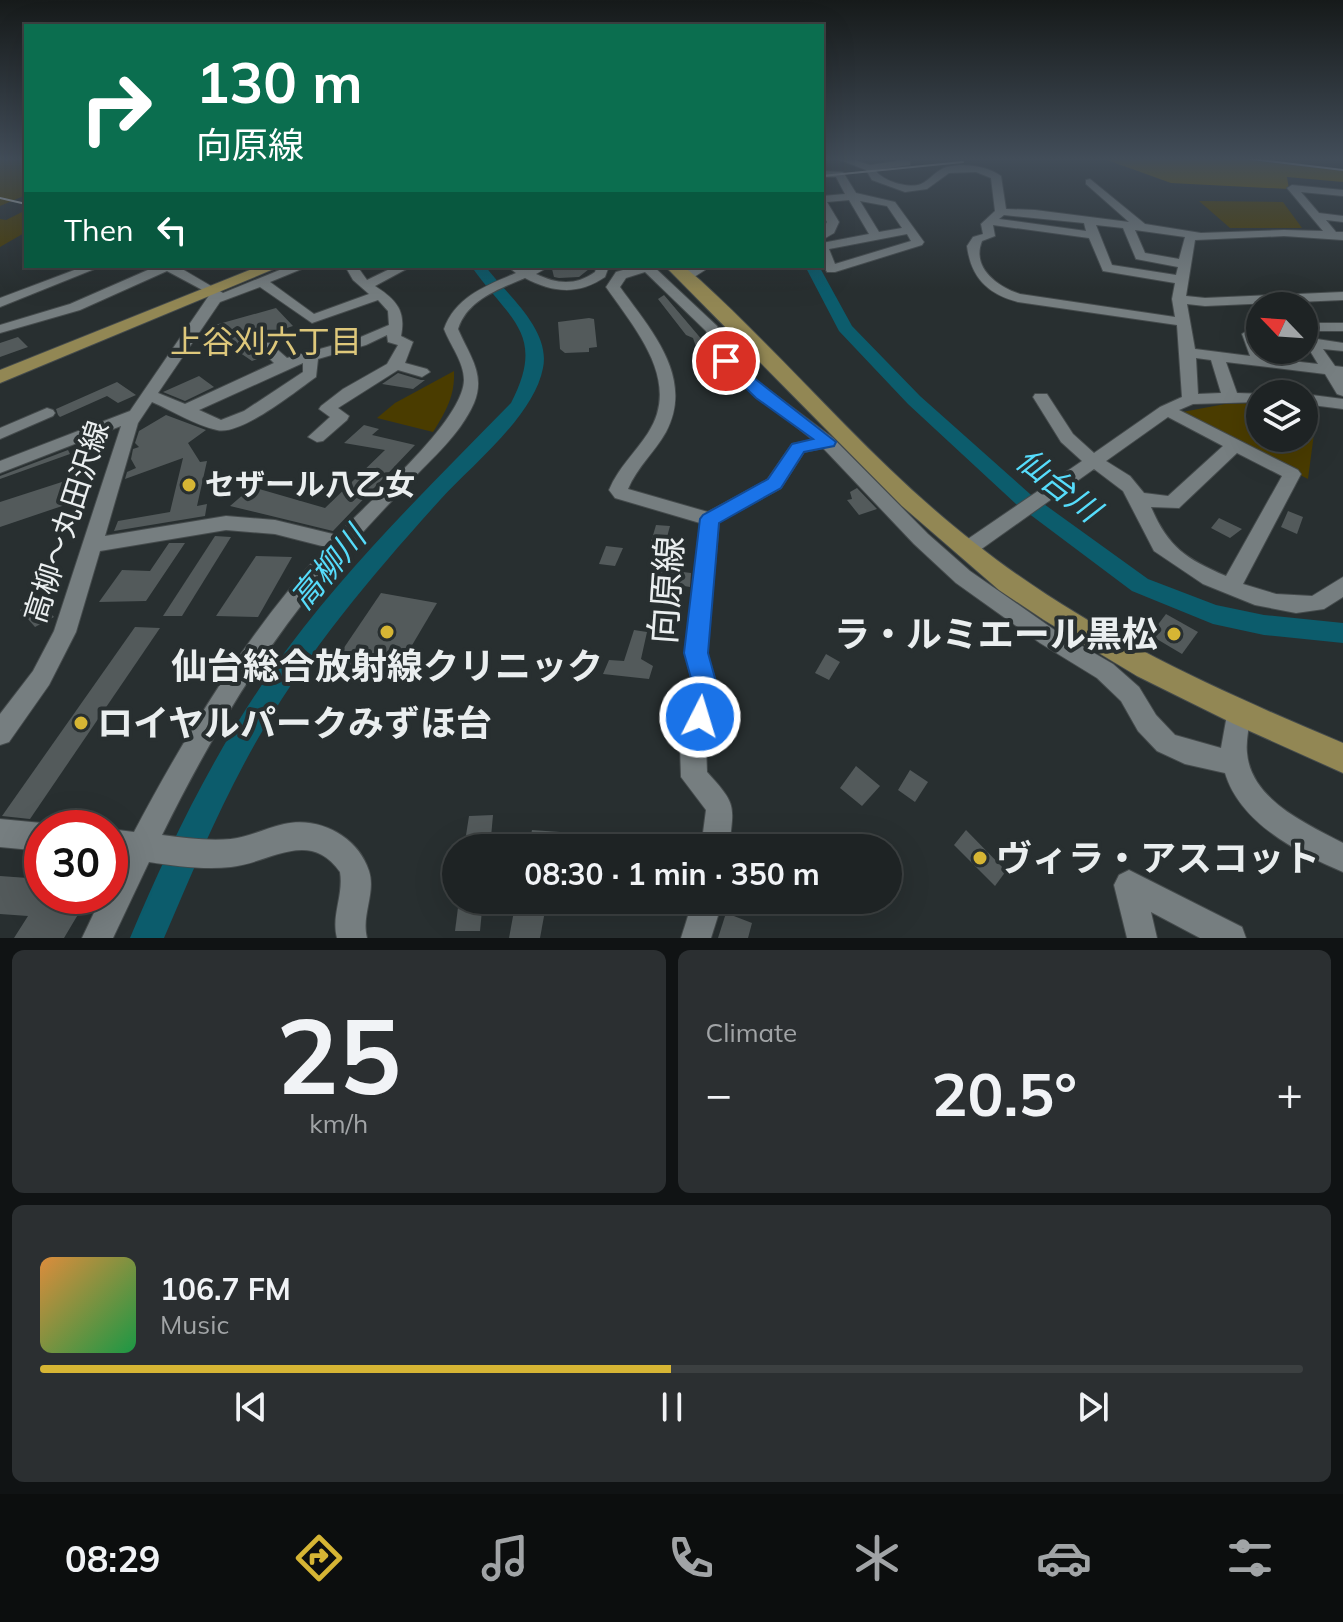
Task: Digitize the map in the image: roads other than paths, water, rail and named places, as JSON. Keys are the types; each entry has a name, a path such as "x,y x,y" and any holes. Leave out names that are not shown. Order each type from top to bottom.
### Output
{"main road":[{"path":"212,292 268,268"},
{"path":"685,269 966,550 1072,623 1238,712 1343,758"},
{"path":"0,374 260,274"}],"street":[{"path":"856,202 876,237"},
{"path":"824,252 834,274 918,242 891,204 880,202"},
{"path":"996,202 996,217"},
{"path":"1110,202 1134,226 1140,256 1184,264"},
{"path":"1304,202 1337,236"},
{"path":"1311,202 1343,205"},
{"path":"824,204 833,222 830,231 824,235"},
{"path":"1183,322 1018,298 993,289 980,274 973,246 977,239 989,236 987,224 996,217 1035,213 1197,235 1337,236"},
{"path":"1316,216 1343,219"},
{"path":"996,217 1093,235"},
{"path":"1088,220 1107,268 1182,280"},
{"path":"824,248 910,230"},
{"path":"1190,399 1188,352 1179,299 1188,242 1197,235"},
{"path":"0,303 91,268"},
{"path":"0,329 75,307 163,268"},
{"path":"170,268 212,292"},
{"path":"260,274 292,268"},
{"path":"317,437 341,416 327,409 348,392 396,365 405,351 406,342 393,339 399,319 397,311 381,294 356,280 352,268"},
{"path":"366,286 402,268"},
{"path":"97,938 151,848 226,695 261,640 340,543 455,423 472,388 469,363 453,337 451,325 456,313 475,298 519,273 556,287 576,288 596,278 602,268"},
{"path":"640,268 621,275 613,287 655,348 667,375 669,400 657,432 621,479 618,490 622,494 710,519"},
{"path":"648,268 712,329 726,361 736,372 827,442 921,539 963,577 1119,683 1130,694 1147,723 1166,743 1185,752 1235,763"},
{"path":"260,274 312,319 381,294"},
{"name":"高柳～丸田沢線","path":"0,734 10,709 55,655 94,545 107,491 134,415 212,292"},
{"path":"1318,298 1343,296"},
{"path":"1179,299 1246,303"},
{"path":"1318,328 1343,327"},
{"path":"184,411 332,345 396,328"},
{"path":"1318,343 1343,347"},
{"path":"265,346 284,364"},
{"path":"1318,347 1337,372 1343,391"},
{"path":"1188,352 1246,360"},
{"path":"1217,356 1231,398"},
{"path":"149,395 221,426 250,415 311,374 310,357"},
{"path":"1275,364 1337,372"},
{"path":"396,365 422,372"},
{"path":"1041,397 1071,444 1128,485 1139,499 1159,544 1178,560 1231,586 1267,600 1293,605 1321,601 1343,585"},
{"path":"966,550 1166,410 1190,399 1246,397"},
{"path":"1318,401 1343,404"},
{"path":"1166,410 1292,474 1231,586"},
{"path":"0,434 47,413"},
{"path":"3,461 134,415"},
{"name":"向原線","path":"717,834 720,806 694,777 693,746 706,689 696,653 710,519 774,484 798,448 827,442"},
{"path":"1139,499 1172,503 1235,445"},
{"path":"94,545 226,523 275,527 340,543"},
{"path":"1238,712 1234,735 1235,763 1253,797 1278,820 1343,858"},
{"path":"0,833 24,835"},
{"path":"128,845 229,854 302,835 328,843 345,853 355,870 354,897 347,925 352,938"},
{"path":"1142,938 1129,885 1231,938"},
{"path":"696,938 704,914"}],"waterway":[{"name":"高柳川","path":"147,938 224,773 282,676 344,594 412,517 519,405 528,388 536,363 534,345 522,321 480,268"},
{"name":"仙台川","path":"813,268 845,328 914,400 1023,499 1140,585 1213,614 1264,625 1343,633"}],"railway":[{"path":"16,202 24,204"}],"place":[{"name":"セザール八乙女","path":"189,485"},
{"name":"仙台総合放射線クリニック","path":"387,632"},
{"name":"ラ・ルミエール黒松","path":"1174,634"},
{"name":"ロイヤルパークみずほ台","path":"81,723"},
{"name":"ヴィラ・アスコット","path":"980,858"}],"district":[{"name":"上谷刈六丁目","path":"266,342"}]}
